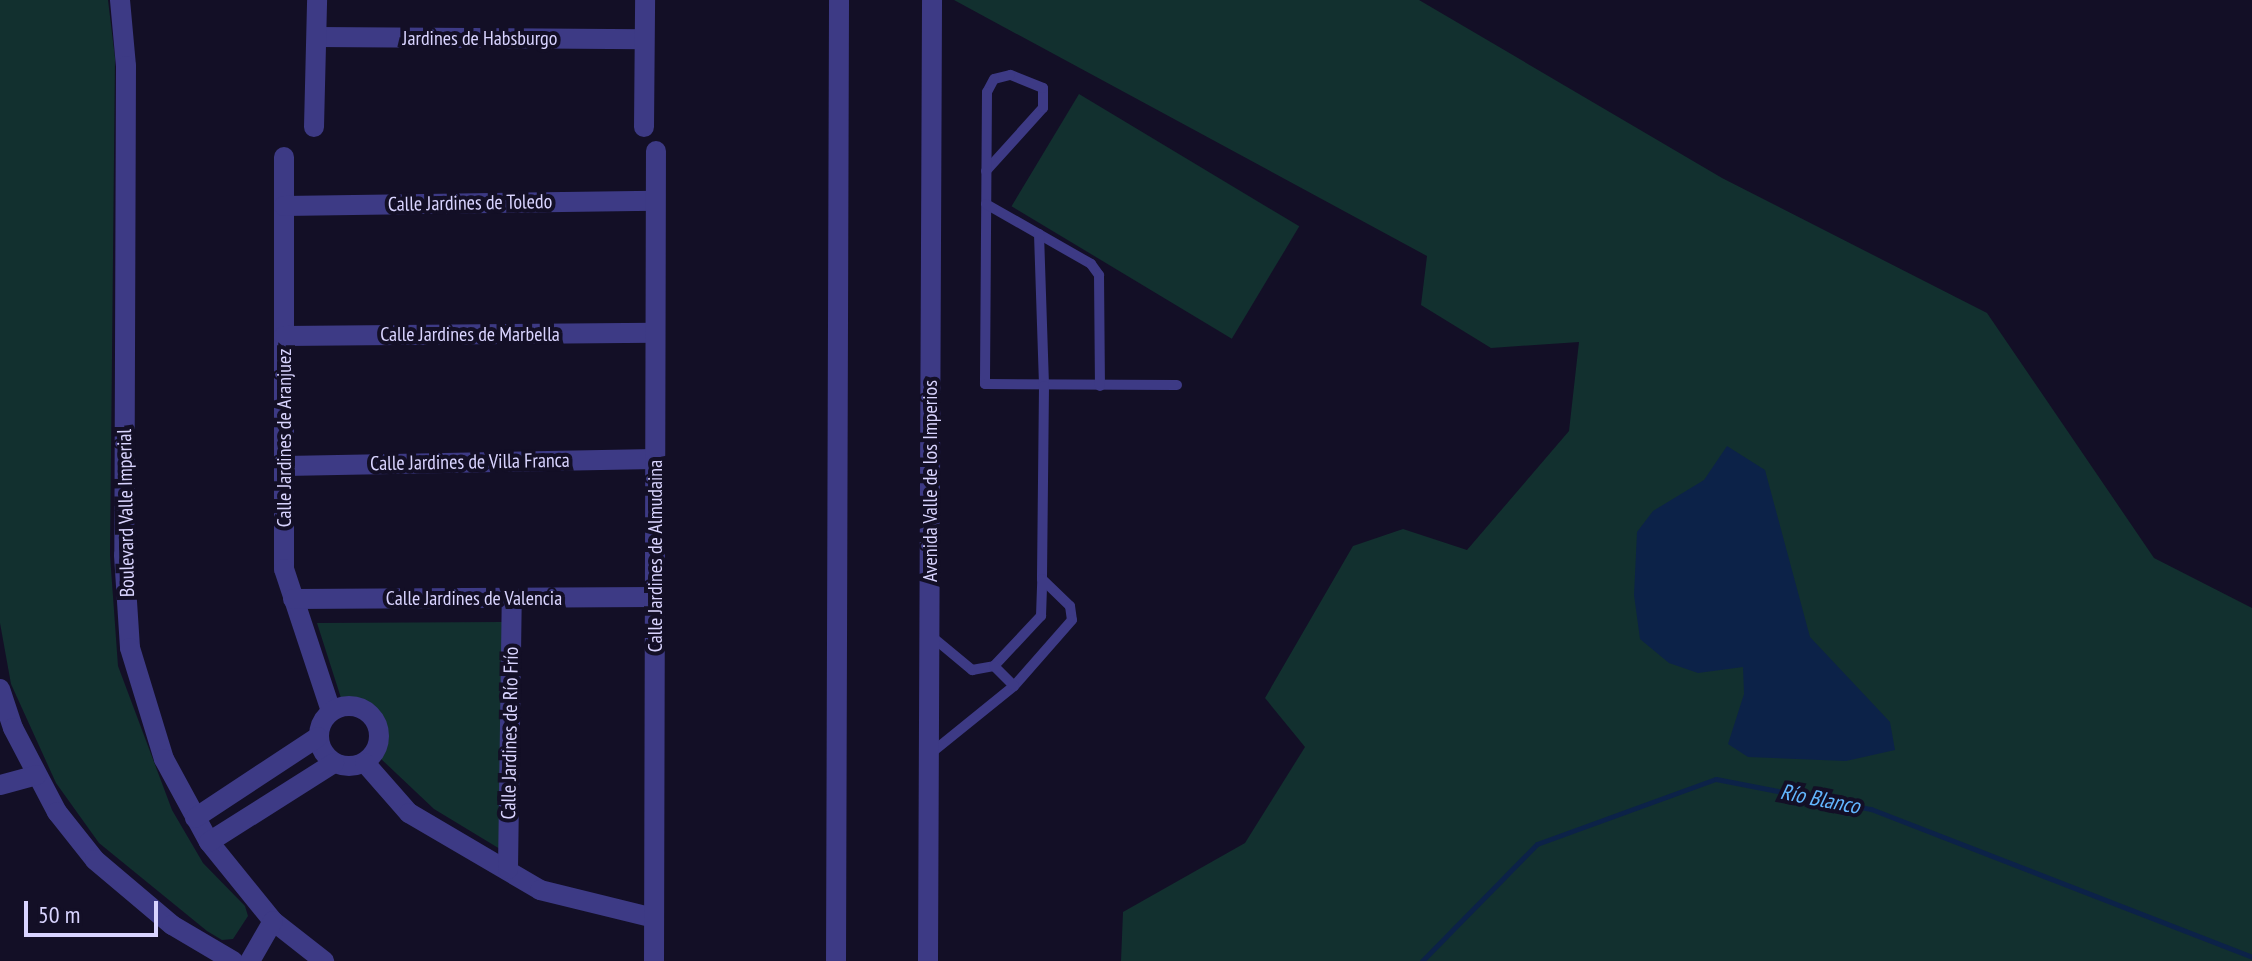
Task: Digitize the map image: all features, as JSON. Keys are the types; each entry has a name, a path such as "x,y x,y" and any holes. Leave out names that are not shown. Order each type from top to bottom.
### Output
{"street":[{"name":"Boulevard Valle Imperial","path":"120,0 126,66 124,555 130,648 164,759 209,842 295,953 324,961"},
{"path":"314,127 317,0"},
{"path":"644,127 645,0"},
{"path":"836,961 839,0"},
{"name":"Avenida Valle de los Imperios","path":"928,961 932,0"},
{"name":"Jardines de Habsburgo","path":"317,37 644,39"},
{"name":"Calle Jardines de Almudaina","path":"654,961 656,151"},
{"name":"Calle Jardines de Aranjuez","path":"284,157 284,569 331,711"},
{"name":"Calle Jardines de Toledo","path":"284,206 655,201"},
{"name":"Calle Jardines de Marbella","path":"284,336 655,333"},
{"name":"Calle Jardines de Villa Franca","path":"285,466 655,459"},
{"name":"Calle Jardines de Valencia","path":"293,599 655,597"},
{"name":"Calle Jardines de Río Frío","path":"508,869 512,598"},
{"path":"0,689 13,728 57,812 95,860 172,925 233,961"},
{"path":"195,818 318,737 331,711 347,705 363,708 376,719 380,735 377,752 365,763 334,763 209,842"},
{"path":"0,746 13,728"},
{"path":"318,737 334,763"},
{"path":"365,763 409,813 540,890 654,918"},
{"path":"0,785 37,775"},
{"path":"242,787 256,810"},
{"path":"250,961 273,921"}],"lane":[{"path":"986,171 1043,108 1043,88 1010,75 994,79 987,92 986,171 985,384 1177,385"},
{"path":"986,204 1091,264 1099,275 1100,386"},
{"path":"929,635 972,670 994,666 1041,616 1044,386 1039,234"},
{"path":"929,756 1014,686 1072,620 1070,606 1042,579"},
{"path":"994,666 1014,686"}],"green space":[{"path":"0,0 108,0 115,58 110,555 118,666 172,810 203,863 245,906 248,916 233,939 222,940 207,931 99,843 56,783 11,684 0,623"},
{"path":"954,0 1419,0 1722,178 1987,313 2154,558 2252,608 2252,961 1121,961 1123,912 1245,843 1305,747 1265,698 1353,546 1403,529 1467,550 1569,431 1579,342 1491,348 1421,305 1427,256"},
{"path":"1079,94 1299,226 1232,339 1012,206"},
{"path":"502,622 500,849 434,809 379,757 386,738 382,717 368,705 341,698 317,623"}],"water":[{"path":"1727,446 1765,470 1810,637 1890,722 1895,750 1846,761 1748,757 1728,744 1744,694 1743,667 1698,673 1669,663 1640,639 1634,595 1637,532 1653,511 1704,480"}],"waterway":[{"name":"Río Blanco","path":"1422,961 1537,844 1716,779 1871,809 2252,957"}]}
